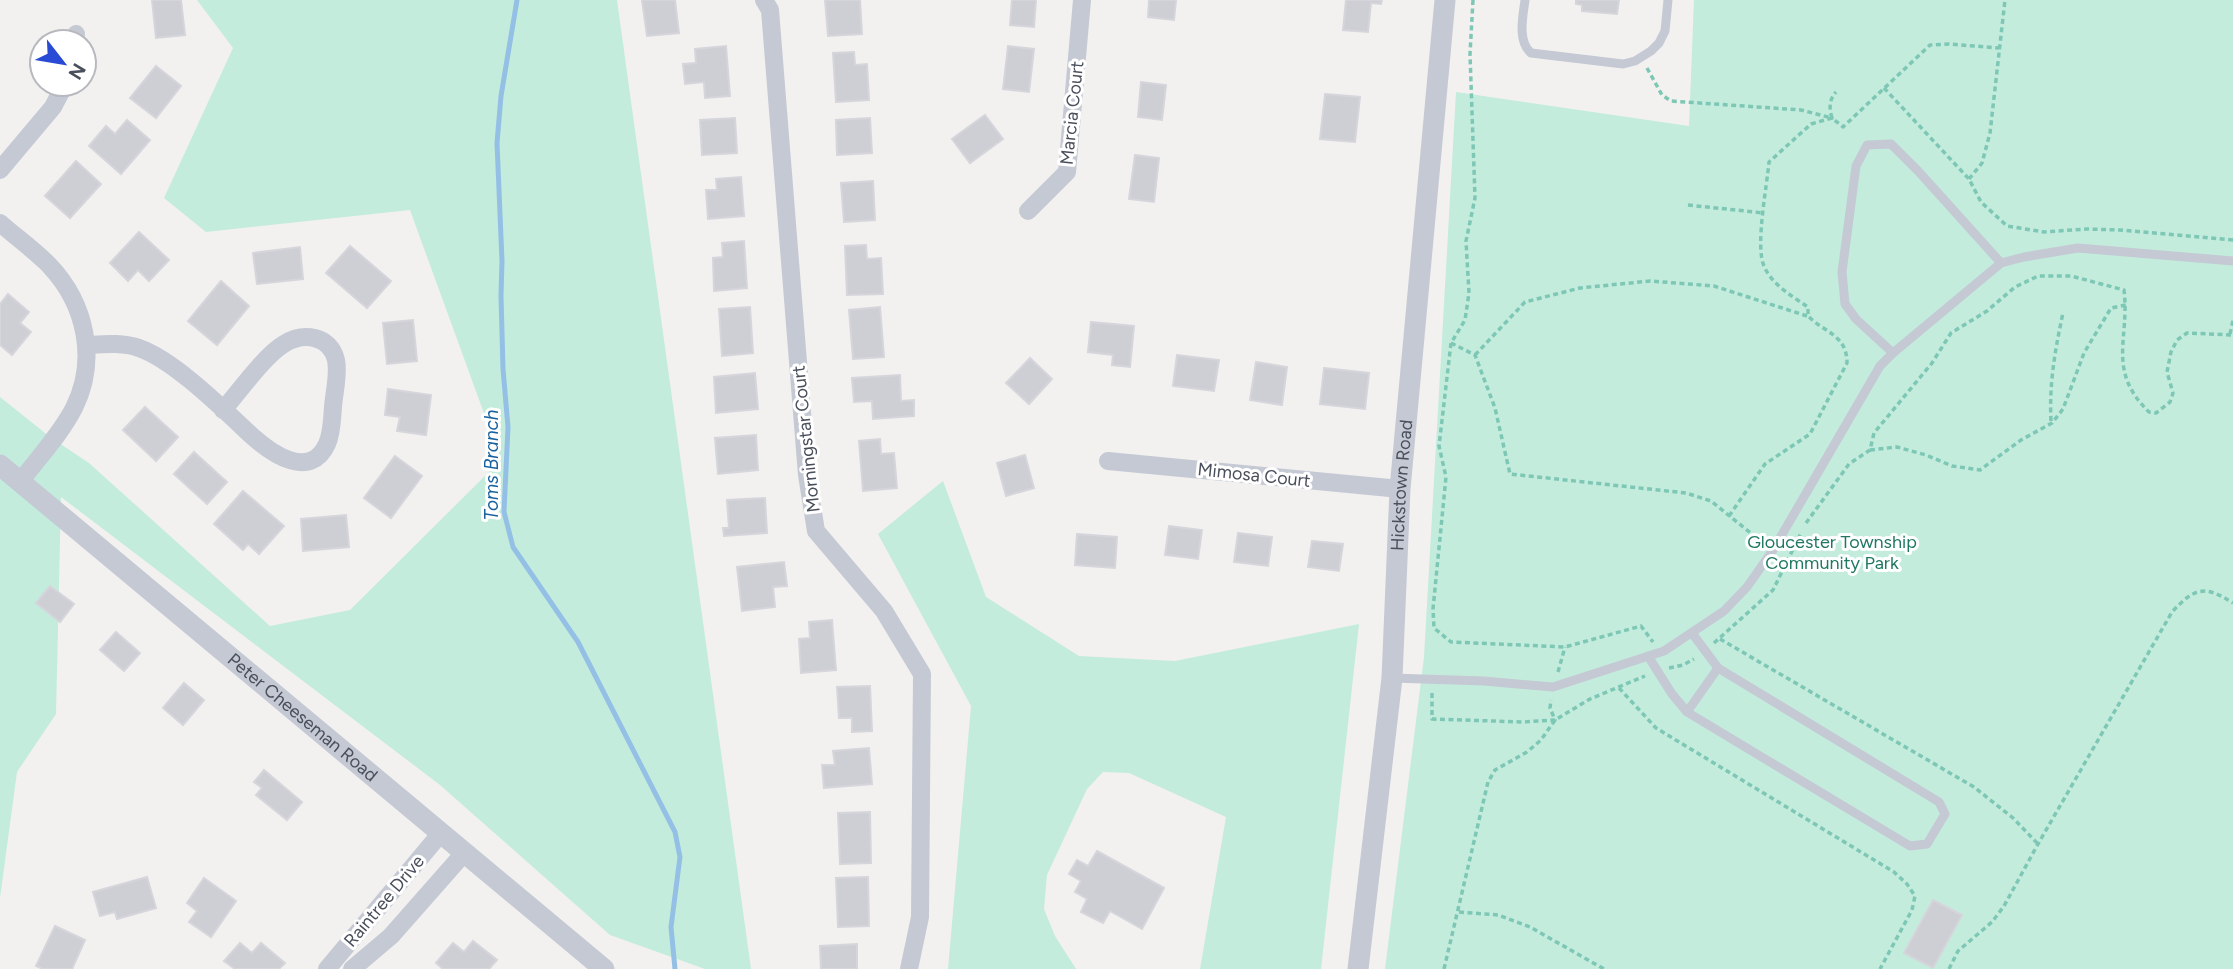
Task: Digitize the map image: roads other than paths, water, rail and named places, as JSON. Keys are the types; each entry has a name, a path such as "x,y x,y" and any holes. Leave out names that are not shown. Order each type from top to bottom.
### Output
{"street":[{"name":"Morningstar Court","path":"764,0 770,10 807,475 816,531 884,611 922,674 920,917 909,969"},
{"name":"Marcia Court","path":"1028,211 1067,172 1082,0"},
{"name":"Hickstown Road","path":"1358,969 1392,678 1400,489 1445,0"},
{"path":"0,170 58,98"},
{"path":"0,223 40,257 64,285 77,308 87,345 85,373 73,409 20,482"},
{"path":"87,345 117,344 149,352 170,366 271,452 289,461 308,461 321,453 329,441 337,369 328,345 314,338 300,338 282,345 223,410"},
{"name":"Mimosa Court","path":"1108,461 1400,489"},
{"name":"Peter Cheeseman Road","path":"0,465 604,969"},
{"name":"Raintree Drive","path":"327,969 441,833"},
{"name":"Raintree Drive","path":"352,969 391,936 465,852"}],"lane":[{"path":"1525,0 1524,46 1531,52 1623,64 1642,57 1659,43 1665,31 1668,0"},
{"path":"1893,353 1856,319 1845,304 1842,272 1856,166 1867,145 1891,144 2001,263"},
{"path":"1392,678 1553,687 1664,651 1692,633 1724,611 1747,587 1773,550 1880,366 2001,263 2078,248 2233,261"},
{"path":"1648,656 1687,712 1910,846 1927,845 1945,814 1939,802 1718,668 1692,633"},
{"path":"1687,712 1718,668"}],"waterway":[{"name":"Toms Branch","path":"517,0 501,96 497,143 503,369 508,427 504,512 513,547 578,642 675,832 680,857 671,927 675,969"}],"park label":[{"name":"Gloucester Township Community Park","path":"1832,552"}]}
